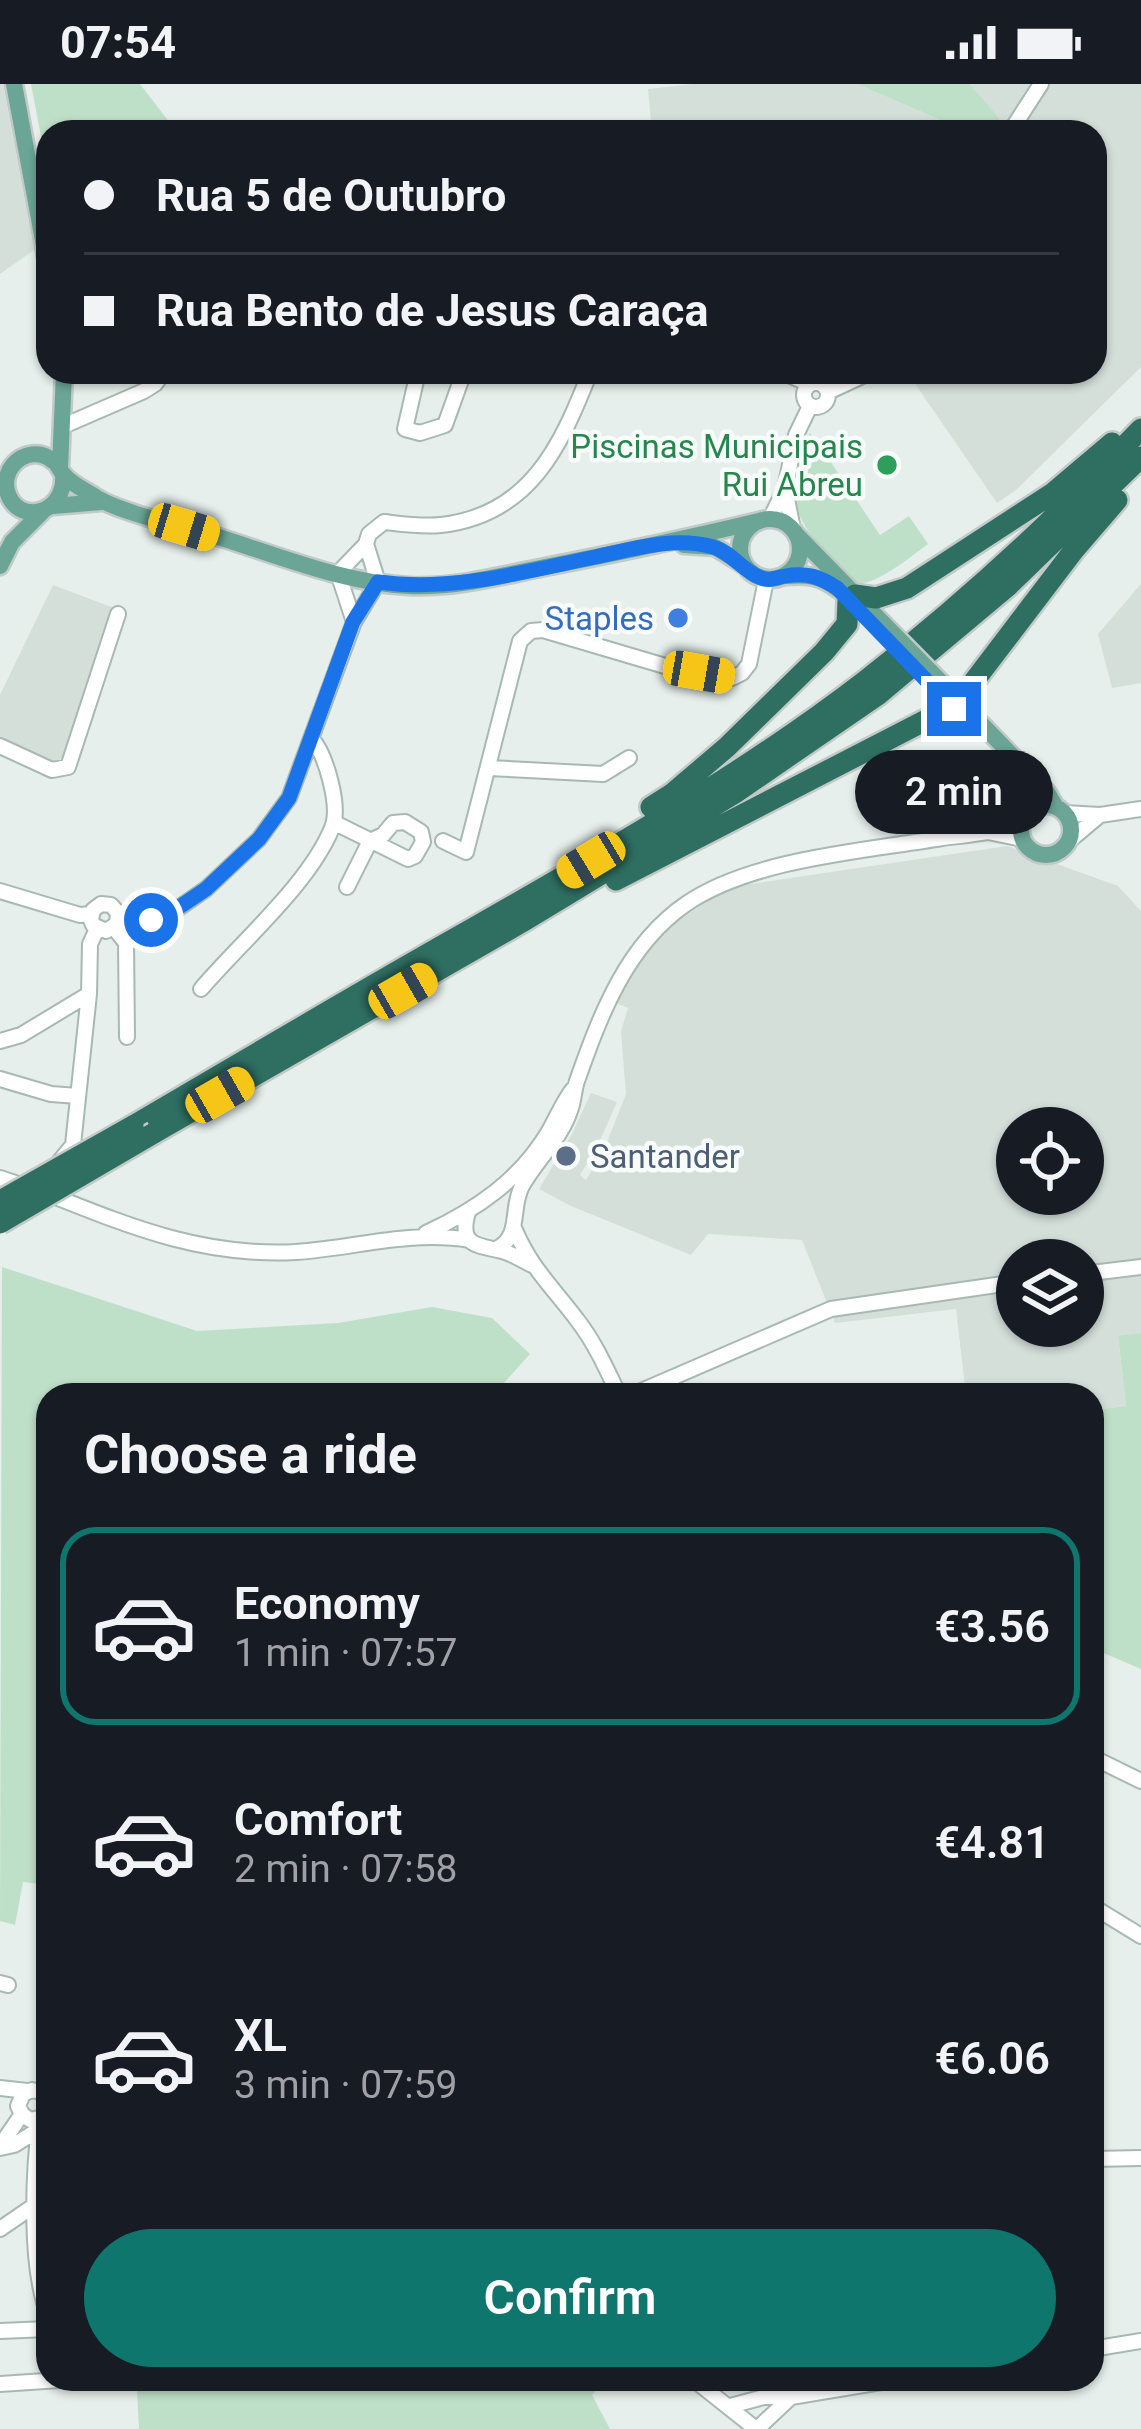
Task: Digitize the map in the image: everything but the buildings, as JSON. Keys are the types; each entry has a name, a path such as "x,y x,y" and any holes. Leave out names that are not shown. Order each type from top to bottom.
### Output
{"highway":[{"path":"517,914 575,857 673,793 727,747 848,624 852,598 876,598 907,588 1053,493 1141,425"},
{"path":"517,914 864,682 1071,503 1141,425"},
{"path":"0,1223 143,1130 735,793 879,694 1008,586 1141,457"},
{"path":"517,914 585,896 928,718 971,719 969,696 975,680 1141,470"},
{"path":"0,1202 143,1130"}],"main road":[{"path":"14,84 36,202"},
{"path":"0,566 12,542 61,497 63,384"},
{"path":"12,542 6,480 10,469 61,423"},
{"path":"27,455 46,456 101,502 338,574 410,586 465,584 764,520 782,521 880,628 1048,792 1071,826 1064,849 1049,856 1034,853 1022,839 1026,792 1020,776 971,719"},
{"path":"7,491 12,501 32,512 101,502"},
{"path":"744,565 740,555 744,535 764,520"},
{"path":"785,576 800,553 795,531"},
{"path":"665,543 715,547 766,580 809,574 852,598"},
{"path":"1026,816 1042,805 1060,810"}],"street":[{"path":"1018,120 1040,84"},
{"path":"61,423 153,384"},
{"path":"415,384 405,430 420,433 445,425 460,384"},
{"path":"115,920 144,922 172,912 206,889 259,839 289,798 353,622 378,582 370,563 369,534 384,522 440,525 488,513 542,471 568,428 585,384"},
{"path":"828,392 821,384 811,384 803,395 815,408 825,403 828,392 845,384"},
{"path":"764,520 785,489 796,435 810,406"},
{"path":"785,489 795,531"},
{"path":"353,622 338,574 367,544"},
{"path":"443,842 466,852 520,641 530,632 543,630 665,666 732,678 749,664 766,580"},
{"path":"0,746 52,770 68,767 118,614"},
{"path":"201,988 305,875 335,823 329,777 321,749 312,739"},
{"path":"489,768 603,774 629,758"},
{"path":"298,772 329,777"},
{"path":"1060,810 1100,815 1141,809"},
{"path":"1069,841 1100,815"},
{"path":"421,1235 468,1212 526,1164 575,1087 628,964 662,924 695,898 776,867 988,832 1026,816"},
{"path":"335,823 370,841 346,887"},
{"path":"988,832 1022,839"},
{"path":"0,891 80,915 106,932 115,920"},
{"path":"38,1190 73,1145 90,944 101,904 126,943 127,1037"},
{"path":"0,1041 21,1035 89,994"},
{"path":"0,1079 51,1094 78,1096"},
{"path":"496,1249 508,1242 521,1187 558,1136 572,1108 575,1087"},
{"path":"0,1178 190,1244 298,1252 421,1235 470,1240 532,1265"},
{"path":"484,1201 506,1206 532,1265 579,1322 612,1383"},
{"path":"468,1212 465,1226 470,1240"},
{"path":"1104,1271 1141,1267"},
{"path":"660,1383 831,1309 996,1285"},
{"path":"1104,1763 1141,1780"},
{"path":"1104,1913 1141,1936"},
{"path":"0,2088 36,2092"},
{"path":"0,2147 20,2112 20,2097 27,2091"},
{"path":"0,2100 30,2120 36,2118"},
{"path":"0,2147 23,2141 36,2125"},
{"path":"23,2141 35,2166"},
{"path":"1104,2159 1141,2158"},
{"path":"35,2205 5,2226 36,2241 36,2162"},
{"path":"0,2331 36,2330"},
{"path":"1104,2347 1141,2341"},
{"path":"0,2384 36,2382"},
{"path":"709,2391 757,2429 791,2397"},
{"path":"730,2406 764,2397 827,2391"}],"shaded area":[{"path":"0,84 34,250 0,274"},
{"path":"692,84 857,84 940,120 651,120 648,89"},
{"path":"970,84 1141,84 1141,367 997,503 915,384 1107,384 1107,120 1000,119"},
{"path":"1141,584 1141,683 1112,688 1098,634"},
{"path":"53,585 114,608 65,756 56,762 0,739 0,695"},
{"path":"1007,846 1118,886 1141,911 1141,1333 1118,1337 1126,1406 1104,1409 1104,1383 965,1383 956,1309 835,1323 802,1240 708,1234 691,1255 539,1189 591,1093 617,1102 580,1175 586,1180 604,1150 626,1094 621,1032 628,1008 616,1003 642,958 668,927 730,887"}],"green space":[{"path":"31,84 140,84 168,120 38,120"},
{"path":"857,84 970,84 1000,119 940,120"},
{"path":"810,433 880,535 909,516 928,544 878,578 862,583 846,575 807,529 795,502 796,471"},
{"path":"2,1267 197,1331 338,1323 432,1307 492,1318 530,1354 504,1383 36,1383 36,1884 23,1882 15,1925 0,1921"},
{"path":"1141,1333 1141,1669 1104,1653 1104,1409 1126,1406 1118,1336"},
{"path":"137,2391 596,2391 592,2395 610,2429 139,2429"}],"place":[{"name":"Piscinas Municipais Rui Abreu","path":"887,465"},
{"name":"Staples","path":"678,618"},
{"name":"Santander","path":"566,1156"}],"route":[{"path":"151,920 206,889 259,839 289,798 353,622 378,582 465,584 665,543 715,547 766,580 809,574 824,579 954,709"}]}
